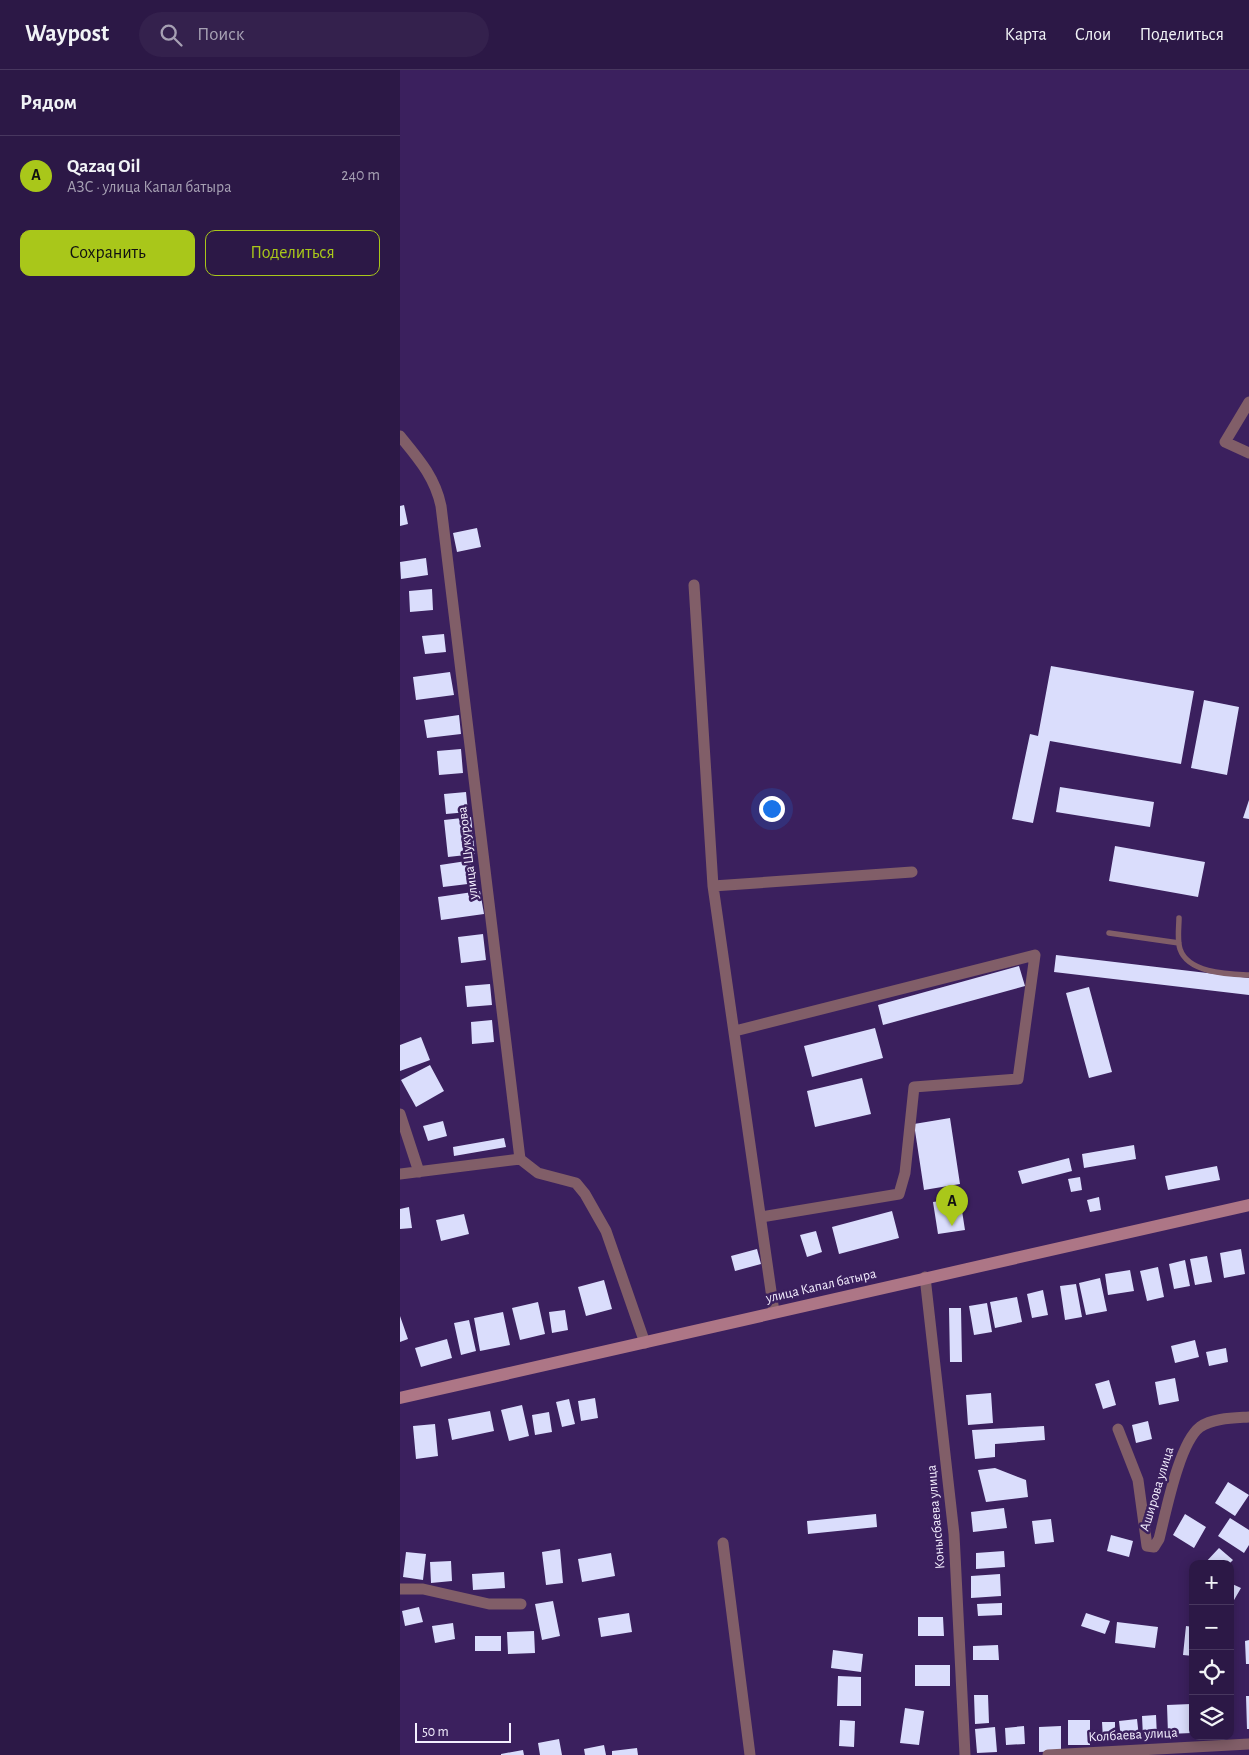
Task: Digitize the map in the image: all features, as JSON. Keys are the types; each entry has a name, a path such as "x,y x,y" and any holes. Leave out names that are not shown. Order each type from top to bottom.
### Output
{"main road":[{"name":"улица Капал батыра","path":"400,1398 1249,1204"}],"street":[{"path":"1249,402 1225,442 1249,453"},
{"name":"улица Шукурова","path":"400,436 428,470 441,506 520,1159"},
{"path":"694,585 713,886 774,1312"},
{"path":"713,886 912,872"},
{"path":"735,1031 1035,955 1018,1079 914,1087 905,1173 899,1194 761,1217"},
{"path":"400,1114 419,1172"},
{"path":"400,1174 520,1159 538,1173 576,1183 585,1194 606,1231 645,1343"},
{"name":"Конысбаева улица","path":"926,1277 954,1534 965,1755"},
{"name":"Аширова улица","path":"1118,1429 1138,1480 1147,1546 1154,1547 1159,1539 1176,1472 1185,1454 1188,1440 1200,1427 1209,1423 1249,1417"},
{"path":"723,1543 750,1755"},
{"path":"400,1589 423,1589 488,1604 521,1604"},
{"name":"Колбаева улица","path":"1048,1755 1249,1744"}],"lane":[{"path":"1179,918 1179,944 1185,959 1196,967 1249,975"},
{"path":"1109,933 1179,944"}],"building":[{"path":"404,505 408,524 400,526 400,506"},
{"path":"477,528 481,547 457,552 453,533"},
{"path":"426,558 428,575 401,579 400,562"},
{"path":"432,589 433,610 410,612 409,591"},
{"path":"444,634 446,652 425,654 422,636"},
{"path":"1051,666 1194,691 1181,764 1050,741 1033,823 1012,819 1030,734 1038,736"},
{"path":"450,672 454,695 416,700 413,677"},
{"path":"1204,700 1239,707 1227,775 1191,768"},
{"path":"459,715 461,734 427,738 424,720"},
{"path":"461,749 463,773 439,775 437,751"},
{"path":"1060,787 1154,802 1150,827 1056,812"},
{"path":"466,792 468,812 446,814 444,794"},
{"path":"1249,800 1249,819 1243,818"},
{"path":"471,817 475,854 448,857 444,820"},
{"path":"1115,846 1205,862 1198,897 1109,881"},
{"path":"473,860 476,883 443,887 440,865"},
{"path":"480,891 484,914 441,920 438,897"},
{"path":"483,934 486,960 461,963 458,937"},
{"path":"1056,955 1249,978 1249,995 1054,972"},
{"path":"1019,966 1025,986 883,1025 878,1005"},
{"path":"490,984 492,1005 467,1007 465,986"},
{"path":"1089,987 1112,1072 1089,1078 1066,993"},
{"path":"492,1020 494,1042 472,1044 471,1022"},
{"path":"875,1028 883,1058 812,1077 804,1046"},
{"path":"421,1037 430,1060 400,1071 400,1045"},
{"path":"430,1065 444,1091 416,1107 401,1080"},
{"path":"862,1078 871,1114 815,1127 807,1091"},
{"path":"950,1118 960,1184 924,1190 914,1124"},
{"path":"443,1121 447,1136 428,1141 423,1126"},
{"path":"504,1138 506,1147 454,1156 453,1147"},
{"path":"1134,1145 1136,1159 1084,1168 1082,1154"},
{"path":"1069,1158 1072,1171 1022,1184 1018,1171"},
{"path":"1217,1166 1220,1180 1168,1190 1165,1176"},
{"path":"1080,1177 1082,1190 1071,1192 1068,1179"},
{"path":"1099,1197 1101,1210 1090,1212 1087,1200"},
{"path":"960,1198 965,1230 938,1234 933,1202"},
{"path":"409,1207 412,1228 400,1229 400,1209"},
{"path":"892,1211 899,1238 839,1254 832,1227"},
{"path":"464,1214 469,1234 441,1241 436,1220"},
{"path":"816,1231 822,1252 807,1257 800,1235"},
{"path":"757,1249 761,1264 735,1271 731,1256"},
{"path":"1241,1249 1245,1274 1224,1278 1220,1253"},
{"path":"1207,1256 1212,1282 1195,1285 1190,1259"},
{"path":"1185,1260 1190,1286 1174,1289 1169,1264"},
{"path":"1158,1267 1164,1297 1147,1301 1140,1271"},
{"path":"1130,1270 1134,1291 1108,1295 1105,1274"},
{"path":"1100,1278 1107,1311 1086,1315 1079,1283"},
{"path":"604,1280 612,1309 586,1316 578,1287"},
{"path":"1076,1284 1082,1317 1065,1320 1060,1286"},
{"path":"1043,1290 1048,1315 1032,1318 1027,1294"},
{"path":"1017,1297 1022,1322 995,1328 990,1302"},
{"path":"538,1302 545,1334 520,1340 512,1308"},
{"path":"987,1303 992,1332 974,1335 969,1306"},
{"path":"949,1308 961,1308 962,1362 950,1362"},
{"path":"565,1310 568,1330 552,1333 549,1312"},
{"path":"503,1312 510,1345 480,1351 474,1318"},
{"path":"400,1316 408,1339 400,1342"},
{"path":"469,1320 476,1351 461,1355 454,1323"},
{"path":"447,1339 452,1358 421,1367 415,1348"},
{"path":"1195,1340 1199,1357 1175,1363 1171,1346"},
{"path":"1226,1348 1228,1362 1209,1366 1206,1352"},
{"path":"1175,1378 1179,1401 1159,1405 1155,1382"},
{"path":"1109,1380 1116,1405 1103,1409 1095,1384"},
{"path":"991,1393 993,1423 968,1425 966,1395"},
{"path":"595,1398 598,1418 581,1421 578,1401"},
{"path":"569,1399 575,1424 562,1427 556,1402"},
{"path":"522,1405 529,1436 509,1441 501,1410"},
{"path":"490,1411 494,1431 452,1440 448,1419"},
{"path":"549,1412 552,1432 535,1435 532,1415"},
{"path":"1148,1421 1152,1439 1136,1443 1132,1425"},
{"path":"435,1424 438,1456 416,1459 413,1426"},
{"path":"1044,1426 1045,1440 995,1444 995,1457 975,1459 972,1430"},
{"path":"995,1468 1026,1480 1028,1497 986,1502 978,1470"},
{"path":"1228,1482 1249,1495 1235,1516 1215,1503"},
{"path":"1004,1508 1007,1528 973,1532 971,1512"},
{"path":"876,1514 877,1527 808,1534 807,1521"},
{"path":"1185,1514 1206,1527 1194,1548 1173,1535"},
{"path":"1230,1518 1249,1530 1249,1545 1244,1553 1218,1536"},
{"path":"1051,1519 1054,1542 1035,1544 1032,1521"},
{"path":"1111,1535 1133,1541 1129,1557 1107,1551"},
{"path":"1219,1548 1233,1560 1208,1560"},
{"path":"560,1549 563,1583 546,1585 542,1552"},
{"path":"1004,1551 1005,1567 976,1569 976,1553"},
{"path":"406,1552 426,1554 423,1580 403,1577"},
{"path":"611,1553 615,1576 582,1582 578,1559"},
{"path":"451,1561 452,1581 431,1583 430,1562"},
{"path":"504,1572 505,1588 473,1590 472,1574"},
{"path":"1000,1574 1001,1596 971,1598 971,1576"},
{"path":"1234,1585 1241,1588 1234,1600"},
{"path":"553,1601 560,1636 542,1640 535,1604"},
{"path":"1002,1603 1002,1615 978,1616 977,1604"},
{"path":"419,1607 423,1622 405,1626 402,1611"},
{"path":"629,1613 632,1632 601,1637 598,1618"},
{"path":"1086,1613 1110,1621 1105,1634 1081,1626"},
{"path":"918,1617 943,1617 944,1636 918,1636"},
{"path":"1117,1622 1158,1627 1155,1648 1115,1643"},
{"path":"453,1623 455,1639 435,1643 432,1626"},
{"path":"1186,1626 1189,1626 1189,1656 1183,1655"},
{"path":"534,1631 535,1653 508,1654 507,1632"},
{"path":"475,1636 501,1636 501,1651 475,1651"},
{"path":"1249,1640 1249,1664 1246,1664 1245,1641"},
{"path":"998,1645 999,1660 973,1660 973,1646"},
{"path":"833,1650 863,1654 861,1672 831,1668"},
{"path":"915,1665 950,1665 950,1686 915,1686"},
{"path":"838,1676 861,1677 861,1706 837,1706"},
{"path":"974,1695 988,1695 989,1723 975,1724"},
{"path":"1246,1696 1249,1696 1249,1729 1247,1729"},
{"path":"1189,1704 1189,1733 1168,1734 1167,1705"},
{"path":"905,1708 924,1711 919,1745 900,1743"},
{"path":"1156,1715 1157,1737 1143,1737 1142,1716"},
{"path":"1137,1719 1139,1737 1121,1739 1119,1721"},
{"path":"840,1720 855,1721 854,1747 839,1746"},
{"path":"1068,1720 1090,1720 1090,1745 1068,1745"},
{"path":"1102,1722 1115,1722 1115,1739 1103,1739"},
{"path":"1024,1726 1025,1744 1006,1745 1005,1728"},
{"path":"1061,1726 1061,1751 1039,1752 1039,1727"},
{"path":"995,1727 997,1752 977,1753 975,1729"},
{"path":"559,1739 562,1755 540,1755 538,1743"},
{"path":"604,1745 606,1755 585,1755 584,1749"},
{"path":"637,1748 638,1755 612,1755 612,1751"},
{"path":"523,1750 524,1755 501,1755 501,1754"}],"place":[{"name":"Qazaq Oil","path":"952,1226"}]}
